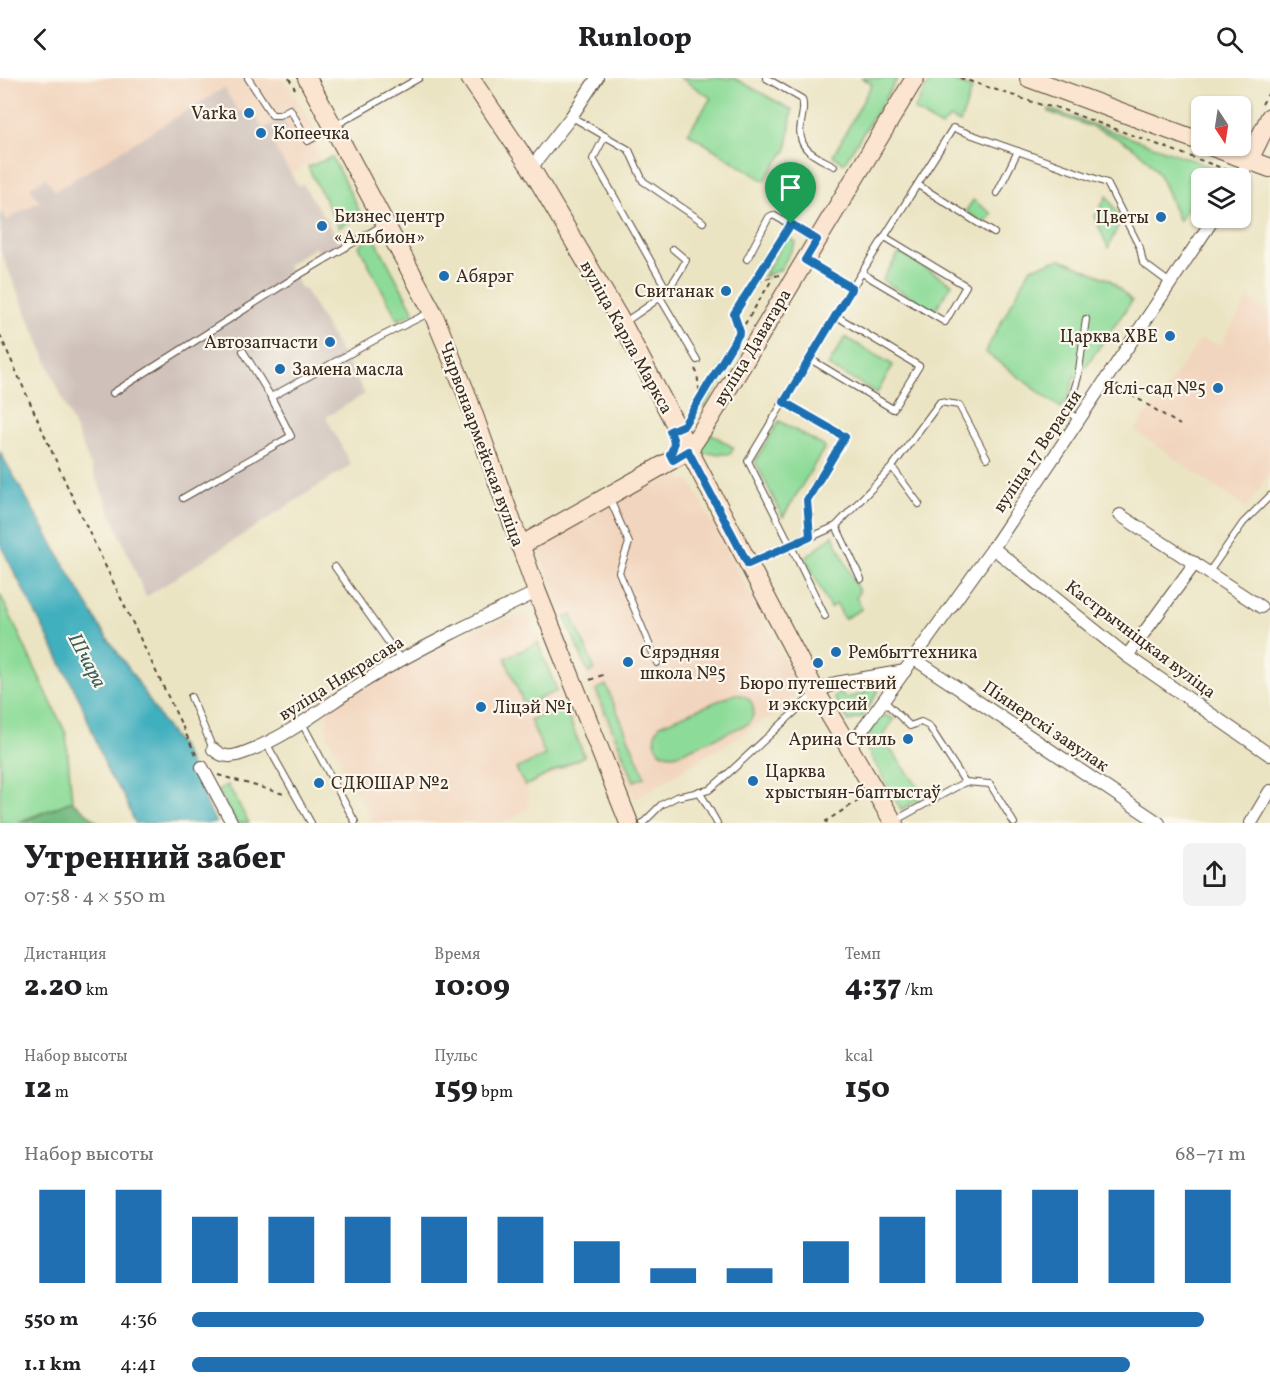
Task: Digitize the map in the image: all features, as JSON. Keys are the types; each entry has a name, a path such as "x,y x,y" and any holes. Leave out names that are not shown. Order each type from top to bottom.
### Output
{"street":[{"name":"Чырвонаармейская вуліца","path":"307,78 432,311 466,393 537,592 629,823"},
{"name":"вуліца Карла Маркса","path":"470,78 531,168 622,323 816,692 893,822"},
{"path":"531,168 571,117 597,78"},
{"name":"вуліца Даватара","path":"520,546 688,451 915,78"},
{"path":"1029,78 1191,138"},
{"path":"1245,168 1270,117"},
{"path":"1223,156 1238,168"},
{"path":"1251,171 1270,168"},
{"name":"вуліца 17 Верасня","path":"849,747 993,548 1207,228"},
{"path":"1120,514 1261,607"},
{"name":"Кастрычніцкая вуліца","path":"993,548 1127,656 1270,755"},
{"path":"1127,656 1195,563"},
{"name":"вуліца Някрасава","path":"213,749 221,756 228,757 243,753 286,734 363,682 447,634 537,592"},
{"name":"Піянерскі завулак","path":"913,658 1159,823"},
{"path":"816,692 836,683 904,671"},
{"path":"202,767 232,823"},
{"path":"1251,823 1270,791"}],"lane":[{"path":"248,78 272,115 279,115 290,109 308,141 419,78"},
{"path":"766,78 802,99 805,107 800,126 804,145 807,151 834,166"},
{"path":"571,117 629,150 643,181 703,222"},
{"path":"825,616 748,461 852,288 953,128 1107,183 1140,248 1143,263 1171,283"},
{"path":"605,136 593,159 667,290"},
{"path":"997,193 1018,151"},
{"path":"918,185 994,233"},
{"path":"747,259 769,218 773,215 777,215 817,240"},
{"path":"113,393 284,284 386,223"},
{"path":"862,273 945,322 966,285 885,237"},
{"path":"622,323 661,299 678,276 686,260 673,249"},
{"path":"805,260 852,288"},
{"path":"661,299 694,362"},
{"path":"271,397 432,311"},
{"path":"810,359 893,409 898,401 919,366 836,316"},
{"path":"1079,421 1071,413 1070,407 1078,378 1086,319"},
{"path":"183,498 291,436 243,351"},
{"path":"784,402 845,437 807,500 810,537"},
{"path":"748,564 836,526 892,467 940,402 959,405 987,458"},
{"path":"892,467 919,504"},
{"path":"609,496 629,543 619,572 657,663"},
{"path":"1209,572 1243,523 1270,496"},
{"path":"836,526 861,579"},
{"path":"334,567 401,661"},
{"path":"643,823 661,805 676,797 708,790 816,692"},
{"name":"вуліца Някрасава","path":"191,697 213,749"},
{"path":"884,701 910,726 921,722 929,726 965,782"},
{"path":"302,723 356,822"},
{"path":"269,748 311,823"},
{"path":"893,822 965,782 990,784 1014,823"},
{"path":"699,791 717,823"}],"path":[{"path":"960,78 1054,107 1231,168"},
{"path":"740,332 734,314 791,224"},
{"path":"755,282 785,273"},
{"path":"677,428 684,425 773,277"},
{"path":"0,335 69,490 202,767"},
{"path":"694,362 698,373 701,407"},
{"path":"1107,380 1180,425"},
{"path":"590,680 605,674"},
{"path":"214,779 224,769"},
{"path":"218,775 289,795 294,793"},
{"path":"827,823 825,821 861,798"}],"shaded area":[{"path":"0,78 284,78 321,139 314,146 320,157 291,174 283,161 265,173 239,113 224,89 54,192 46,178 39,201 7,221 0,210"},
{"path":"224,88 239,113 250,107 263,129 282,118 289,129 271,141 298,186 303,184 342,245 322,257 315,247 287,265 301,289 304,288 365,394 326,417 351,465 146,597 0,250 0,210 7,220 39,201 30,187 46,178 55,191"},
{"name":"Яслі-сад №5","path":"1249,298 1270,312 1270,472 1246,508 1135,431 1201,339 1220,345"},
{"path":"670,471 692,484 792,675 795,689 794,697 788,706 635,799 595,701 538,546"},
{"path":"528,614 587,757 527,787 529,809 503,823 373,823 327,735 328,706 399,671 439,647 481,628"}],"green space":[{"path":"681,78 734,78 792,110 787,149 764,181 688,133 711,98"},
{"path":"862,78 898,78 844,163 833,156 872,84"},
{"path":"931,78 946,78 972,89 960,123 950,118 941,127 914,110"},
{"path":"1049,109 1215,168 1191,168 1191,203 1179,221 1158,173 1137,150 1109,134 1049,112"},
{"path":"332,157 362,216 339,227 308,167"},
{"path":"1107,196 1121,219 1108,248 1095,217"},
{"path":"973,200 992,214 984,224 966,211"},
{"path":"373,235 414,312 398,320 359,246"},
{"path":"787,237 796,242 780,270 763,277"},
{"path":"900,252 952,284 934,312 882,280"},
{"path":"1061,259 1110,280 1132,301 1078,377 1074,376 1070,395 1061,408 985,352 1031,268"},
{"path":"845,337 893,365 877,393 828,366"},
{"path":"734,345 741,350 704,409 702,400"},
{"path":"779,421 825,447 783,517 755,461"},
{"path":"710,433 734,448 730,454 697,453"},
{"path":"833,535 859,592 856,597 862,609 844,619 837,604 830,608 806,558"},
{"path":"0,594 66,734 72,801 16,823 0,823"},
{"path":"572,615 595,670 589,673 565,618"},
{"path":"538,643 557,691 524,705 505,658"},
{"path":"877,681 879,690 862,717 849,721 834,698 839,690 845,698 864,694 867,682"},
{"path":"606,685 645,777 634,781 596,690"},
{"path":"735,694 746,697 752,704 753,714 748,724 678,754 665,754 657,747 655,737 660,725"},
{"path":"564,706 584,756 525,786 516,769 545,755 530,720"},
{"path":"883,715 894,719 882,738 925,796 901,810 867,749 871,736 869,731"},
{"path":"228,785 249,823 236,823 218,790"},
{"path":"72,801 99,823 19,823"}],"water":[{"name":"Шчара","path":"0,452 103,632 181,747 216,823 135,823 123,794 109,775 81,702 0,544"}],"place":[{"name":"Varka","path":"249,113"},
{"name":"Копеечка","path":"261,133"},
{"name":"Цветы","path":"1161,217"},
{"name":"Бизнес центр «Альбион»","path":"322,226"},
{"name":"Абярэг","path":"444,276"},
{"name":"Свитанак","path":"726,291"},
{"name":"Царква ХВЕ","path":"1170,336"},
{"name":"Автозапчасти","path":"330,342"},
{"name":"Замена масла","path":"280,369"},
{"name":"Яслі-сад №5","path":"1218,388"},
{"name":"Рембыттехника","path":"836,652"},
{"name":"Сярэдняя школа №5","path":"628,662"},
{"name":"Бюро путешествий и экскурсий","path":"818,663"},
{"name":"Ліцэй №1","path":"481,707"},
{"name":"Арина Стиль","path":"908,739"},
{"name":"Царква хрыстыян-баптыстаў","path":"753,781"},
{"name":"СДЮШАР №2","path":"319,783"}],"route":[{"path":"791,224 817,240 805,260 852,288 784,402 845,437 807,500 810,537 748,564 688,451 673,460 670,454 674,448 674,441 670,431 684,425 740,332 734,314 791,224"}]}
